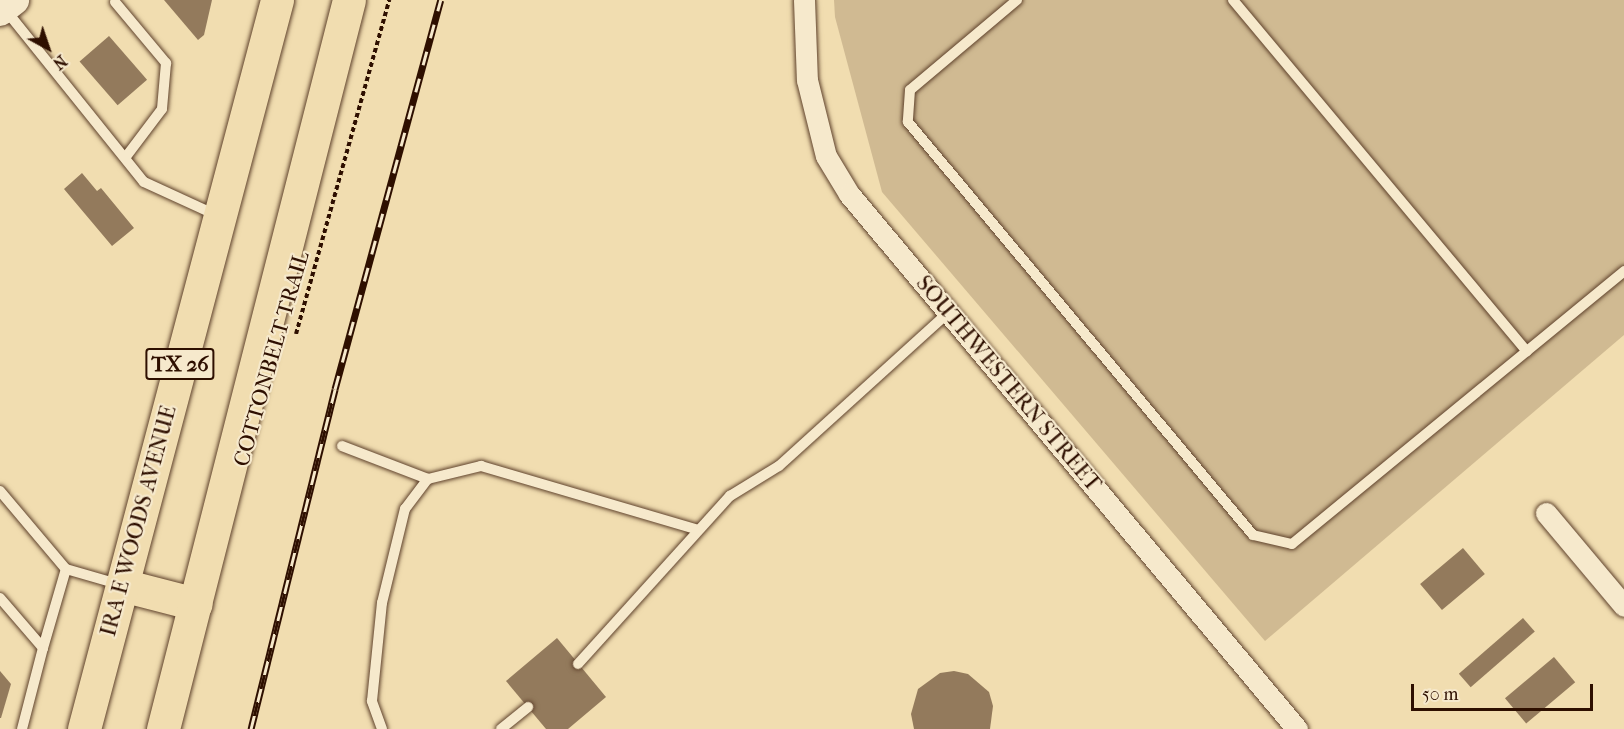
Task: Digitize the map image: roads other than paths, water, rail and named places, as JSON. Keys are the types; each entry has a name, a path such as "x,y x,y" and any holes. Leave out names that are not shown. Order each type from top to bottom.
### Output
{"main road":[{"name":"IRA E WOODS AVENUE","path":"84,729 277,0"},
{"path":"163,729 350,0"},
{"path":"122,585 196,604"}],"street":[{"name":"SOUTHWESTERN STREET","path":"804,0 807,80 826,156 849,194 1297,729"},
{"path":"1546,513 1624,606"}],"lane":[{"path":"1017,0 910,90 908,122 1253,535 1292,544 1624,272"},
{"path":"1233,0 1527,351"},
{"path":"115,2 166,63 162,109 125,158"},
{"path":"6,6 144,182 220,216"},
{"path":"578,663 730,496 779,466 948,313"},
{"path":"342,446 428,479 481,466 698,530"},
{"path":"382,729 372,701 382,603 405,509 428,479"},
{"path":"0,491 66,569 122,585"},
{"path":"22,729 66,569"},
{"path":"0,598 43,648"},
{"path":"501,729 528,707"}],"railway":[{"path":"251,729 335,389 441,0"}]}
